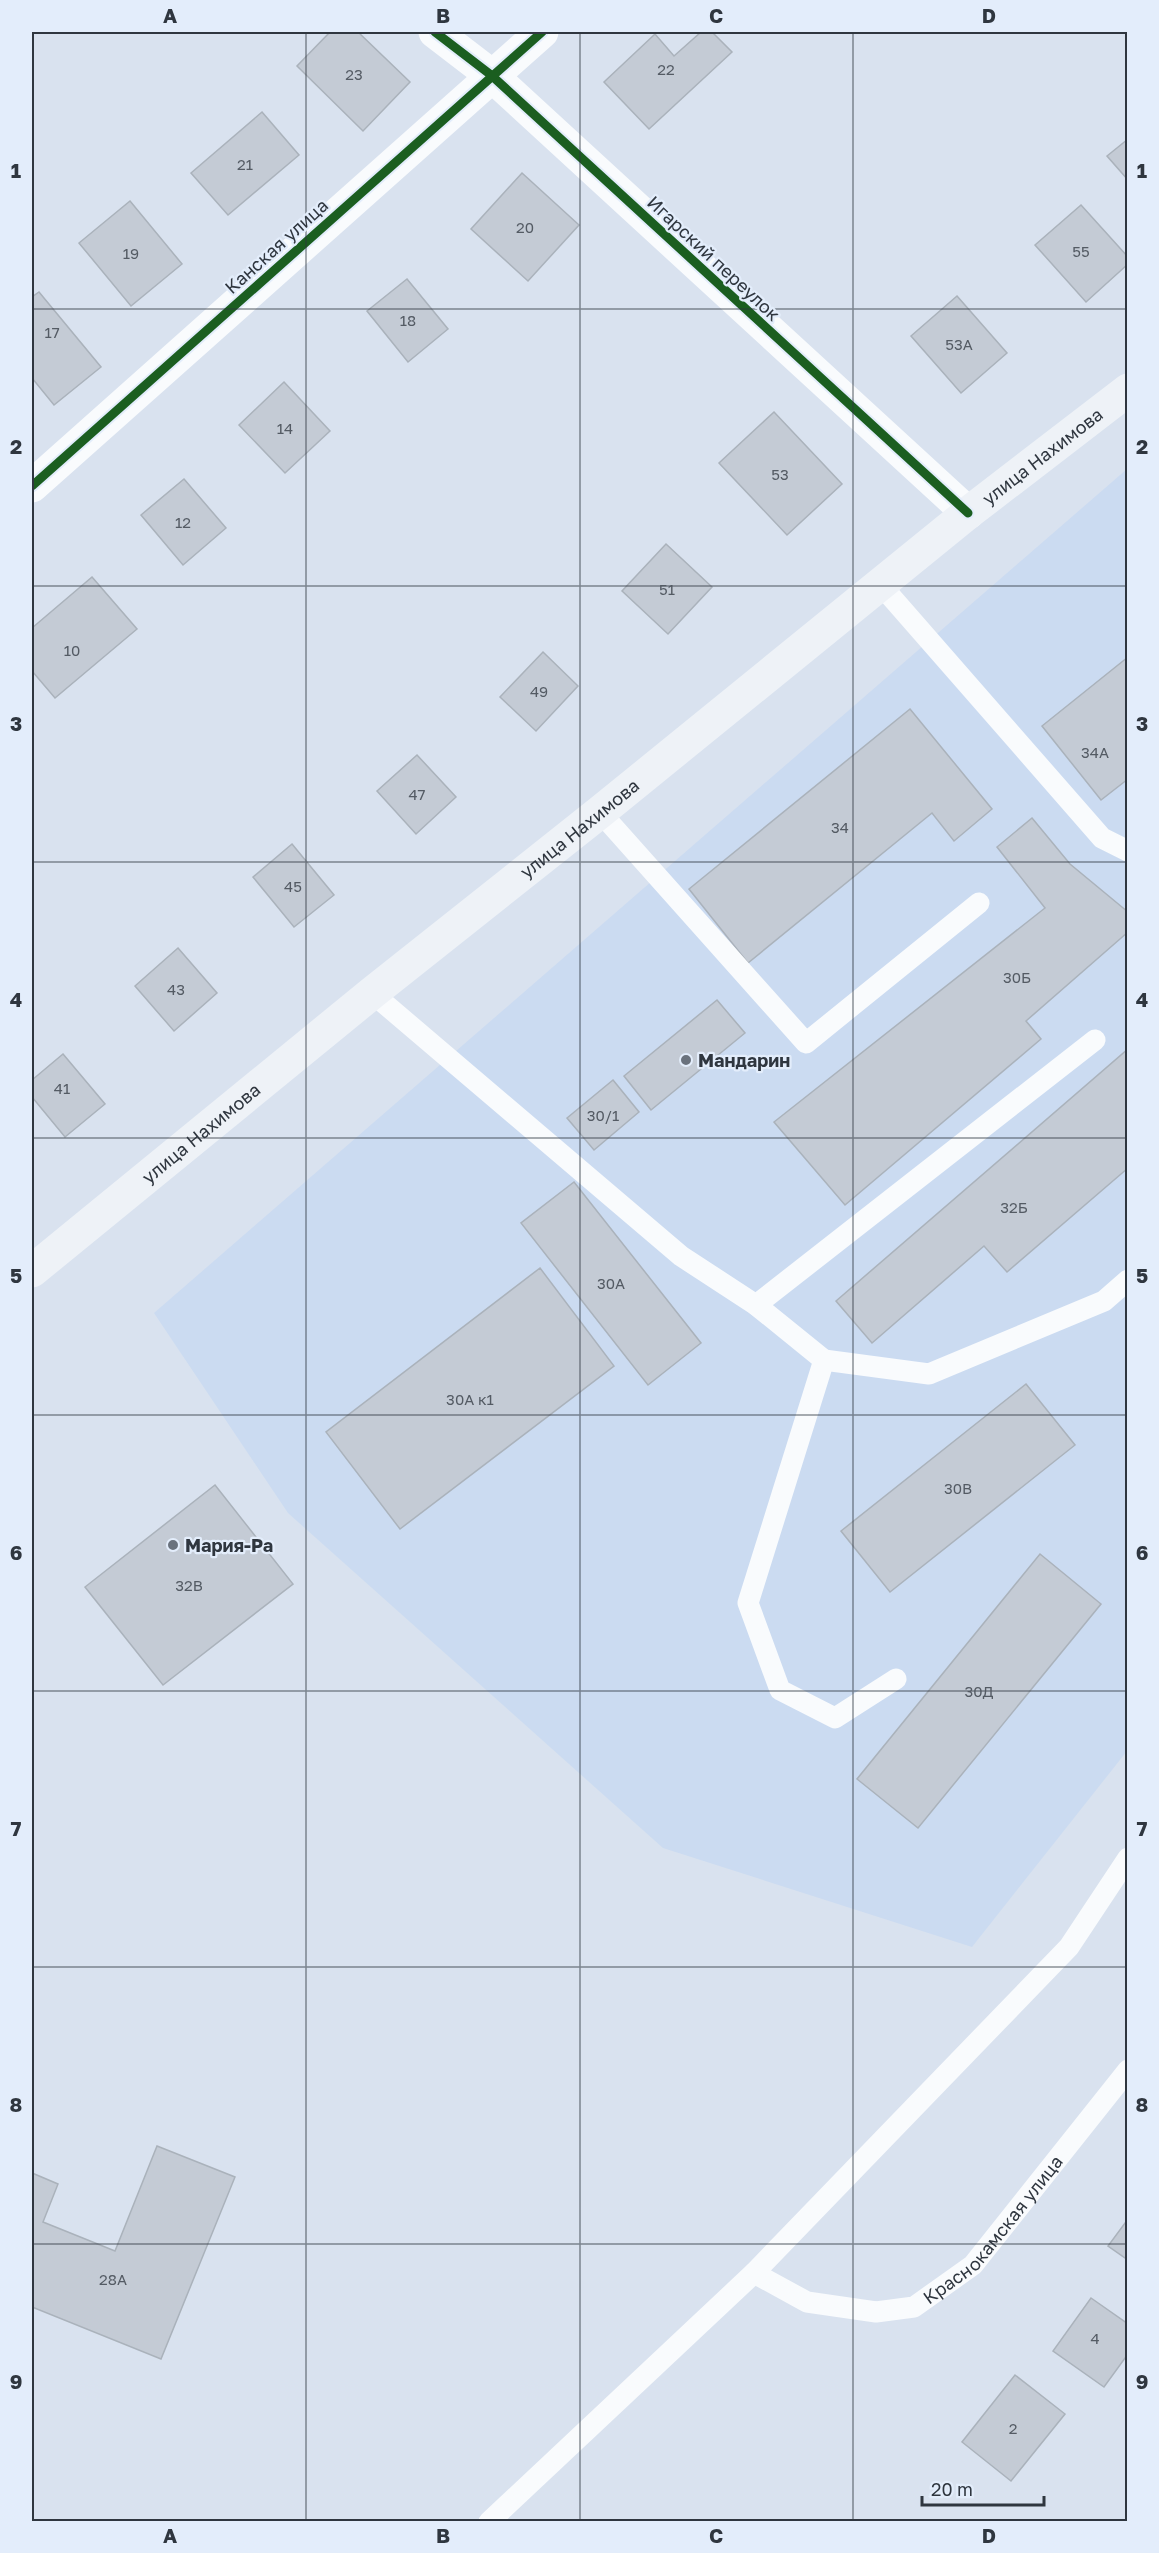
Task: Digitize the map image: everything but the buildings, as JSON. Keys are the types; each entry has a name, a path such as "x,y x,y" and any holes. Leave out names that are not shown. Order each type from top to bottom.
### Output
{"main road":[{"name":"улица Нахимова","path":"32,1271 372,993 600,812 968,513 1128,390"}],"street":[{"name":"Игарский переулок","path":"435,32 491,75 968,513"},
{"name":"Канская улица","path":"32,486 542,32"}],"lane":[{"path":"880,584 1102,838 1128,851"},
{"path":"600,812 806,1043 980,903"},
{"path":"372,993 681,1256 756,1305 824,1360 929,1374 1104,1301 1128,1280"},
{"path":"756,1305 1095,1040"},
{"path":"824,1360 748,1603 780,1690 835,1718 896,1679"},
{"path":"489,2522 754,2273 1069,1947 1128,1858"},
{"name":"Краснокамская улица","path":"754,2273 807,2302 876,2312 914,2307 973,2265 1128,2070"}],"shaded area":[{"path":"1127,469 1127,1751 972,1947 663,1848 288,1513 154,1313"}],"cycle path":[{"path":"435,32 491,75 968,513"},
{"path":"32,486 542,32"}],"place":[{"name":"Мандарин","path":"686,1060"},
{"name":"Мария-Ра","path":"173,1545"}]}
